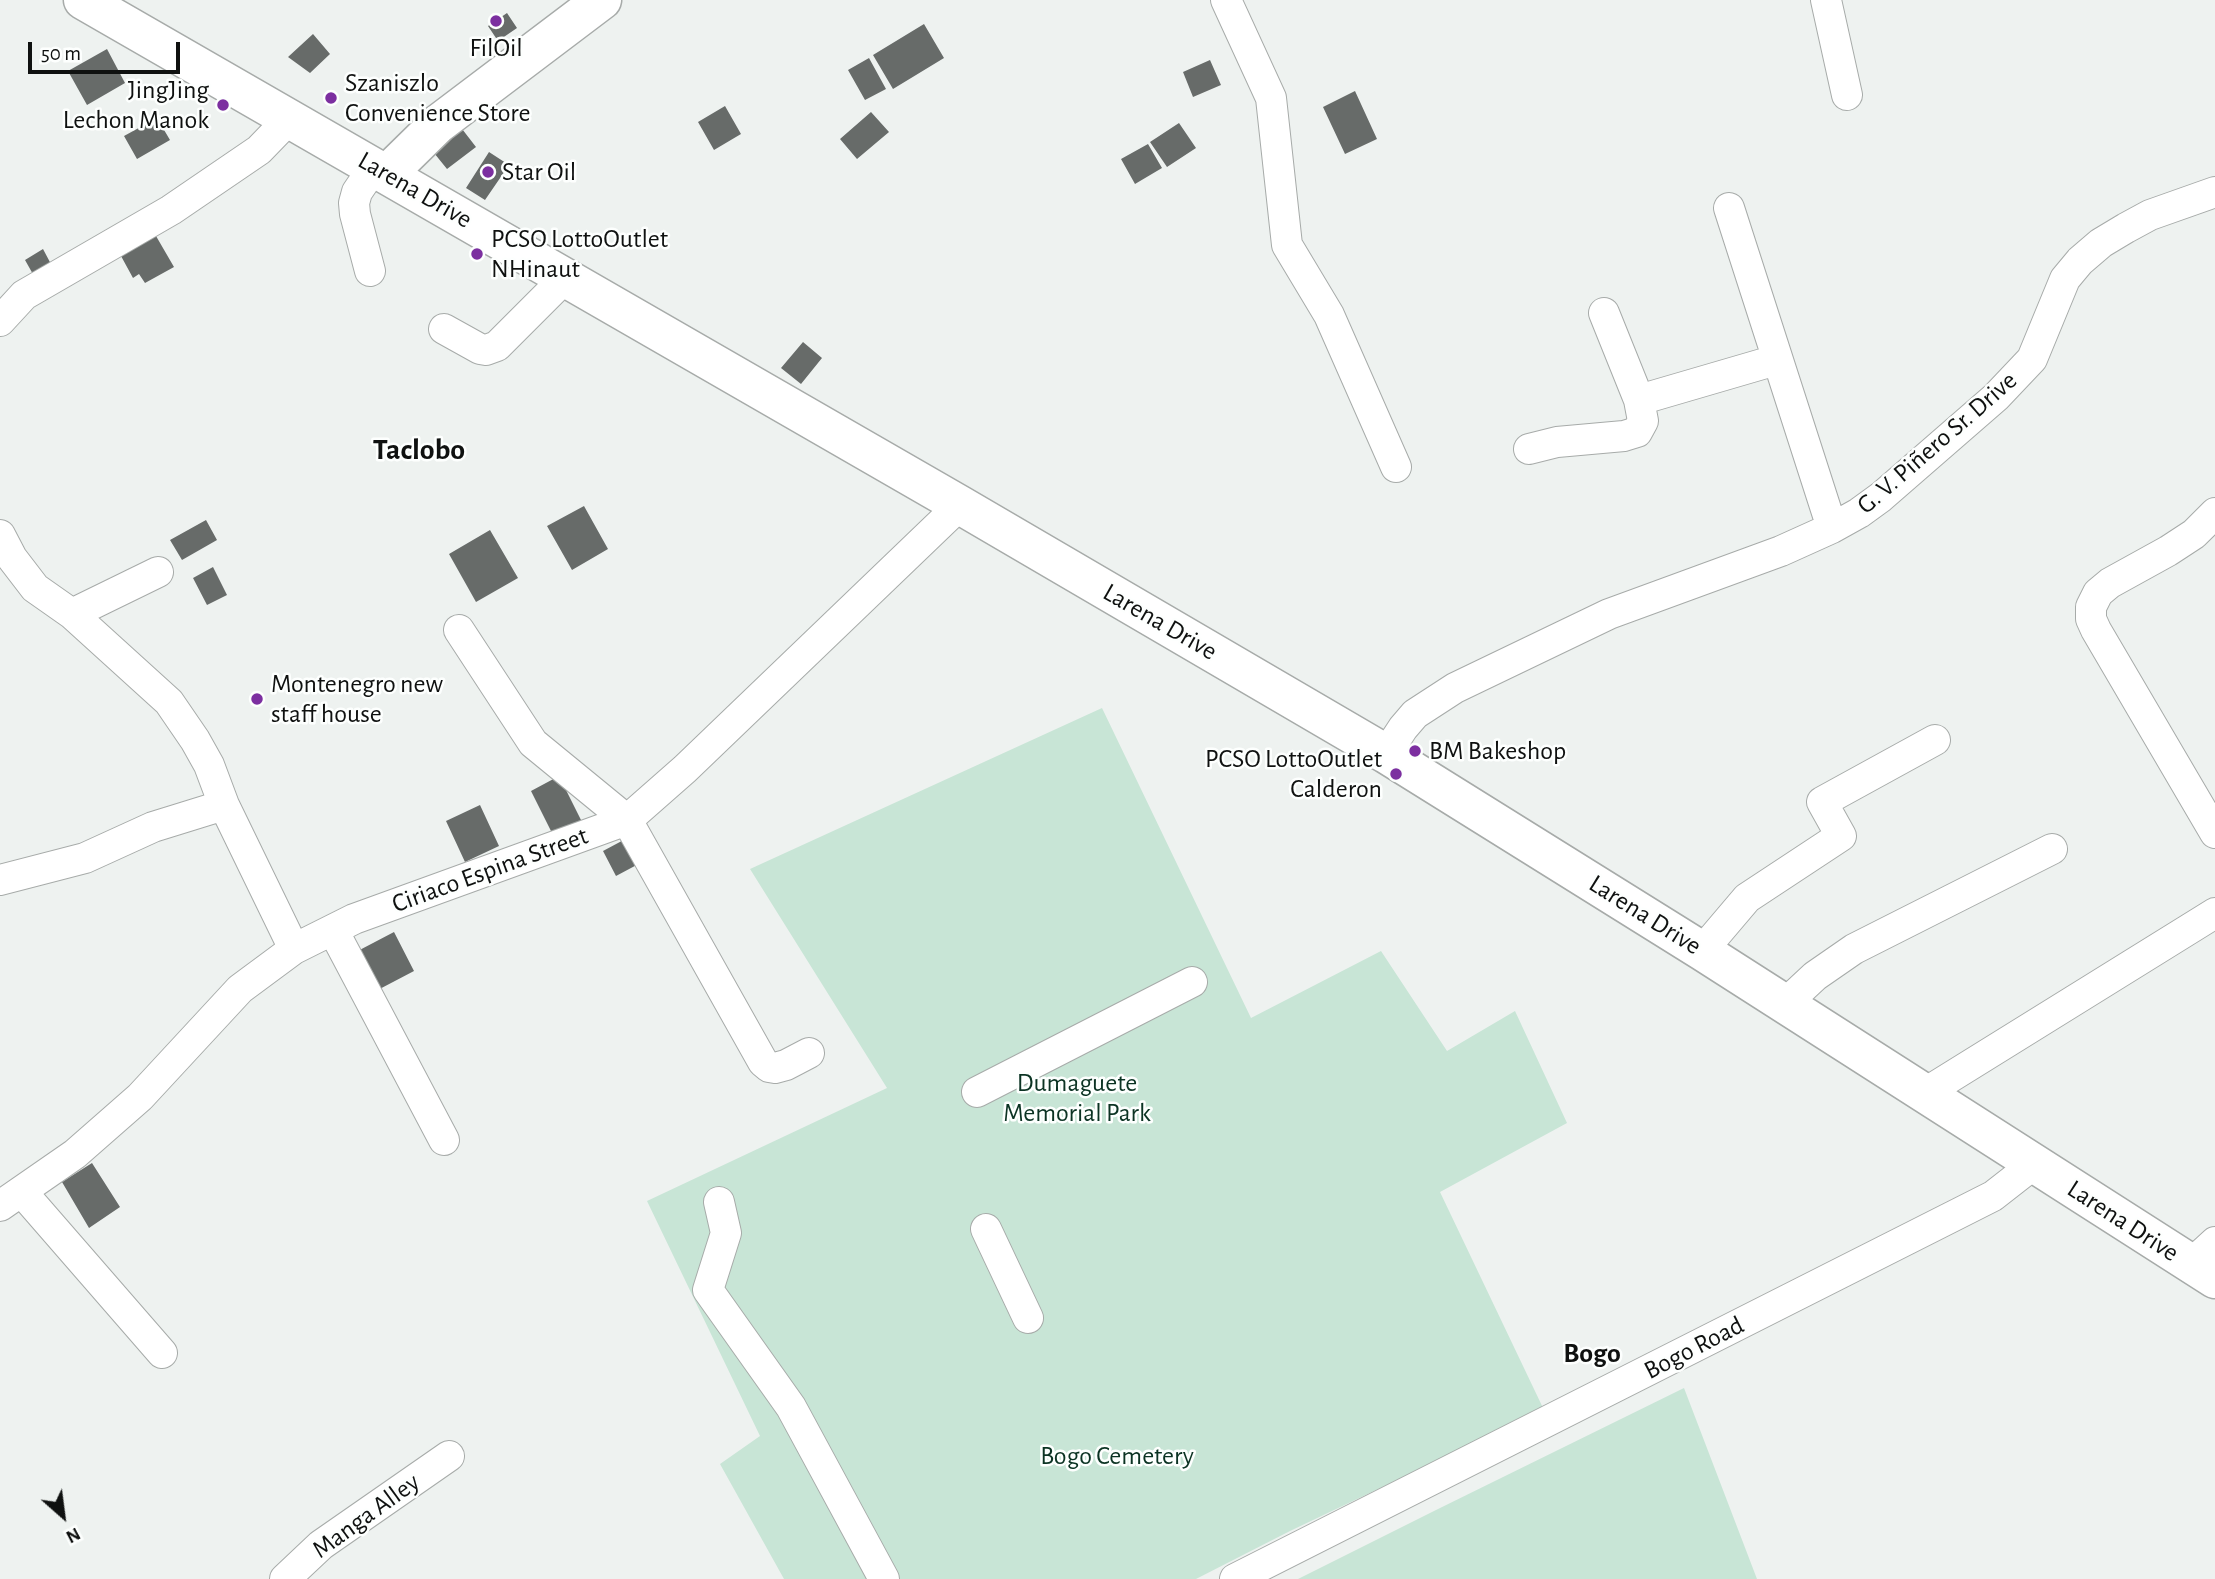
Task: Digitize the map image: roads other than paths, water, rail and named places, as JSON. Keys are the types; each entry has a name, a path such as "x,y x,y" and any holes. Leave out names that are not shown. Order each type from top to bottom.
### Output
{"main road":[{"name":"Larena Drive","path":"83,0 566,277 1386,754 1702,951 2034,1164 2207,1262"},
{"path":"381,170 602,0"}],"street":[{"path":"1226,0 1271,98 1287,245 1329,315 1396,467"},
{"path":"1826,0 1847,95"},
{"path":"0,321 24,295 170,210 259,150 290,118"},
{"path":"370,271 354,203 357,192 381,170"},
{"name":"G. V. Piñero Sr. Drive","path":"1386,754 1415,714 1455,688 1609,614 1742,567 1832,528 1881,497 2017,376 2032,359 2065,279 2080,261 2101,243 2150,215 2215,192"},
{"path":"1729,208 1832,528"},
{"path":"444,329 480,349 497,346 566,277"},
{"path":"1529,449 1557,442 1624,436 1637,432 1643,421 1639,400 1604,313"},
{"path":"1639,400 1776,360"},
{"name":"Ciriaco Espina Street","path":"11,1199 75,1154 140,1097 240,989 294,949 354,919 628,820 685,769 960,505"},
{"path":"2215,513 2193,534 2168,551 2110,583 2098,593 2091,607 2091,619 2096,630 2215,833"},
{"path":"0,535 12,558 35,588 72,614 169,702 209,765 224,805 294,949"},
{"path":"72,614 158,572"},
{"path":"459,630 533,743 628,820 763,1062 769,1067 781,1066 808,1053"},
{"path":"1702,951 1747,898 1841,835 1822,802 1935,740"},
{"path":"0,880 85,858 153,827 224,805"},
{"path":"1785,1004 1815,975 1854,949 2052,849"},
{"path":"1925,1093 2215,913"},
{"path":"333,930 444,1140"},
{"path":"977,1091 1192,982"},
{"name":"Bogo Road","path":"1235,1579 1993,1196 2034,1164"},
{"path":"11,1199 162,1353"},
{"path":"719,1202 726,1233 708,1290 792,1408 884,1579"},
{"path":"986,1229 1028,1318"},
{"name":"Manga Alley","path":"285,1579 321,1545 449,1456"}],"place":[{"name":"FilOil","path":"496,21"},
{"name":"Szaniszlo Convenience Store","path":"331,98"},
{"name":"JingJing Lechon Manok","path":"223,105"},
{"name":"Star Oil","path":"488,172"},
{"name":"PCSO LottoOutlet NHinaut","path":"477,254"},
{"name":"Montenegro new staff house","path":"257,699"},
{"name":"BM Bakeshop","path":"1415,751"},
{"name":"PCSO LottoOutlet Calderon","path":"1396,774"}],"district":[{"name":"Taclobo","path":"419,450"},
{"name":"Bogo","path":"1592,1354"}],"park label":[{"name":"Dumaguete Memorial Park","path":"1077,1098"},
{"name":"Bogo Cemetery","path":"1117,1456"}]}
